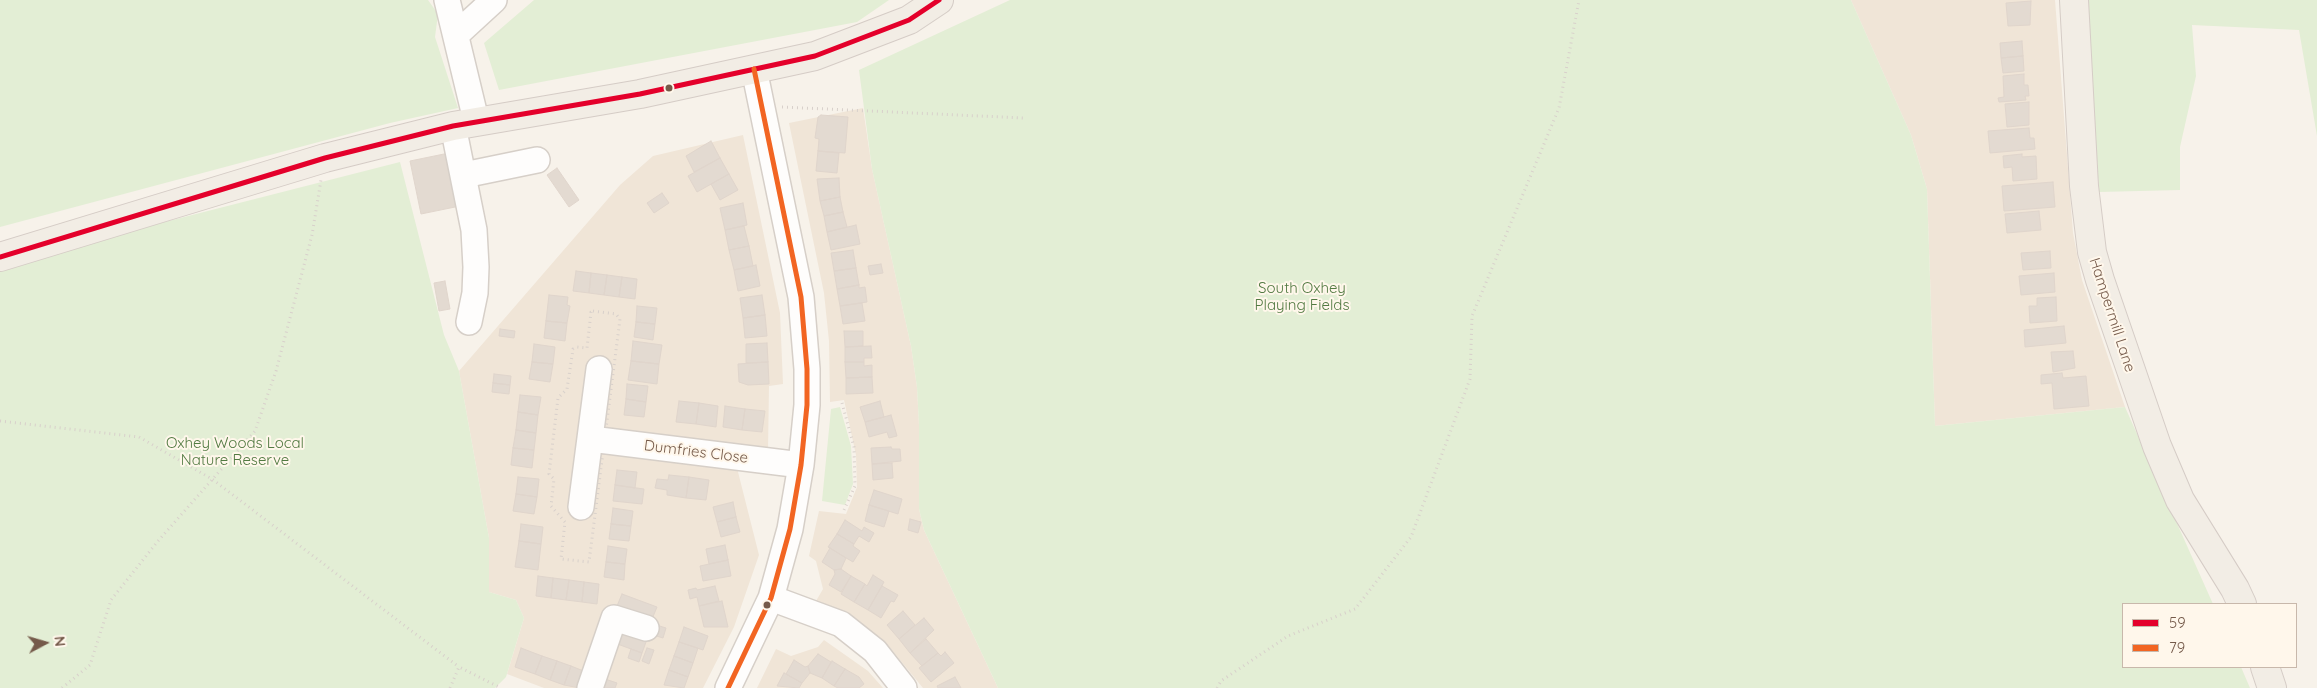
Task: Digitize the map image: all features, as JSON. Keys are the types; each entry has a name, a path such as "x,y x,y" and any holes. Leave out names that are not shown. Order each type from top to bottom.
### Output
{"main road":[{"path":"0,257 325,158 465,123 640,94 814,56 910,20 939,0"},
{"name":"Hampermill Lane","path":"2074,0 2084,186 2092,252 2157,446 2176,491 2242,603"},
{"path":"2265,668 2272,688"}],"street":[{"path":"447,0 457,34 465,123 464,175 474,230 475,293 469,322"},
{"path":"457,34 494,0"},
{"path":"728,688 771,598 790,529 802,465 807,405 807,368 801,297 754,69"},
{"path":"464,175 538,160"},
{"path":"581,507 600,369"},
{"name":"Dumfries Close","path":"591,439 802,465"},
{"path":"771,598 841,624 874,651 904,688"},
{"path":"590,688 614,618 646,628"}],"path":[{"path":"1217,688 1221,681 1288,636 1355,609 1411,537 1470,379 1472,316 1559,108 1579,0"},
{"path":"762,110 778,107 1024,118"},
{"path":"62,688 90,665 111,600 158,541 255,431 276,372 286,326 312,235 325,158"},
{"path":"842,404 854,447 856,486 844,510"},
{"path":"0,421 139,437 212,479 459,667 501,688"},
{"path":"450,688 459,667"}],"shaded area":[{"path":"1851,0 2055,0 2073,233 2082,280 2125,407 1935,426 1927,189 1911,135"},
{"path":"863,108 872,169 911,346 917,387 919,509 924,530 998,688 923,688 891,649 849,618 816,601 823,589 816,561 809,556 819,511 846,514 857,487 856,455 844,400 830,402 829,341 824,293 789,123"},
{"path":"743,135 780,313 783,384 769,386 768,450 740,446 738,472 759,555 734,627 703,688 544,688 507,674 524,618 516,600 489,592 489,538 459,371 620,185 653,156"},
{"path":"824,640 868,671 883,688 757,688 776,649 791,656 818,647"}],"green space":[{"path":"0,0 428,0 438,14 435,37 458,108 390,123 0,227"},
{"path":"534,0 889,0 857,22 499,90 484,43"},
{"name":"South Oxhey Playing Fields","path":"1010,0 1851,0 1911,135 1927,189 1935,426 2125,407 2213,603 2122,603 2122,668 2241,668 2250,688 998,688 924,530 919,509 917,387 911,346 872,169 859,70"},
{"path":"2087,0 2317,0 2317,136 2299,30 2192,25 2196,76 2180,147 2180,190 2099,192"},
{"name":"Oxhey Woods Local Nature Reserve","path":"400,162 444,335 459,371 489,538 489,592 516,600 524,618 506,677 495,688 0,688 0,271 98,239"},
{"path":"840,407 851,446 853,484 845,505 822,501 831,409"}],"building":[{"path":"2031,1 2030,25 2008,26 2006,3"},
{"path":"2022,41 2023,56 2001,58 2000,43"},
{"path":"2023,56 2024,71 2003,73 2001,58"},
{"path":"2024,74 2024,85 2028,85 2029,96 2025,96 2026,100 1999,102 1998,98 2004,97 2003,76"},
{"path":"2029,102 2029,125 2007,127 2005,104"},
{"path":"821,115 848,117 845,153 818,151 819,139 815,138 818,117"},
{"path":"2029,128 2030,138 2034,138 2035,149 1990,153 1988,131"},
{"path":"711,141 720,158 694,172 686,156"},
{"path":"818,151 839,153 837,173 816,171"},
{"path":"449,153 460,206 421,214 410,161"},
{"path":"2022,154 2022,157 2036,156 2037,179 2013,181 2012,167 2004,168 2003,156"},
{"path":"720,158 729,174 697,192 688,176"},
{"path":"557,168 579,200 569,207 547,175"},
{"path":"729,174 738,190 720,200 711,184"},
{"path":"839,178 840,197 820,201 817,179"},
{"path":"2053,182 2055,207 2004,211 2002,186"},
{"path":"662,193 669,203 654,213 647,203"},
{"path":"840,197 843,212 824,216 820,201"},
{"path":"743,203 747,225 725,230 720,208"},
{"path":"2039,211 2041,230 2007,233 2005,214"},
{"path":"843,212 847,227 827,232 824,216"},
{"path":"856,225 860,244 831,250 827,232"},
{"path":"744,226 749,246 729,250 725,230"},
{"path":"749,246 753,266 734,270 729,250"},
{"path":"853,250 856,268 834,271 831,253"},
{"path":"2050,251 2051,268 2023,270 2021,253"},
{"path":"881,264 883,273 870,275 868,266"},
{"path":"756,265 760,286 738,291 734,270"},
{"path":"856,268 859,285 837,289 834,271"},
{"path":"576,271 591,273 589,293 573,291"},
{"path":"591,273 607,275 604,295 589,293"},
{"path":"2054,273 2055,292 2021,295 2019,276"},
{"path":"607,275 622,277 619,297 604,295"},
{"path":"622,277 637,279 635,299 619,297"},
{"path":"445,281 450,309 439,311 434,283"},
{"path":"859,285 859,288 865,287 867,302 840,306 837,289"},
{"path":"549,295 568,297 567,305 570,306 567,323 546,321"},
{"path":"762,295 765,315 743,318 740,298"},
{"path":"2056,297 2057,321 2030,323 2029,306 2037,306 2037,298"},
{"path":"862,303 865,321 843,324 840,306"},
{"path":"637,306 657,308 655,324 636,322"},
{"path":"765,315 767,336 745,338 743,318"},
{"path":"546,321 567,323 565,341 544,338"},
{"path":"636,322 655,324 653,340 634,337"},
{"path":"2064,326 2066,343 2025,347 2024,330"},
{"path":"500,329 515,331 514,338 499,336"},
{"path":"844,331 863,331 863,346 845,347"},
{"path":"633,341 662,345 659,364 631,361"},
{"path":"767,343 768,362 746,363 746,344"},
{"path":"534,344 555,347 553,364 532,362"},
{"path":"871,346 872,358 864,358 864,362 845,362 845,347"},
{"path":"2073,351 2075,368 2053,372 2051,352"},
{"path":"631,361 659,364 657,384 628,380"},
{"path":"532,362 553,364 550,382 529,379"},
{"path":"768,362 769,384 748,385 739,382 738,364"},
{"path":"845,362 864,362 864,366 872,365 872,377 846,378"},
{"path":"2062,373 2063,378 2086,376 2089,406 2054,409 2052,383 2041,384 2041,375"},
{"path":"494,374 511,376 510,385 493,383"},
{"path":"872,377 873,393 846,394 846,378"},
{"path":"493,383 510,385 509,394 492,392"},
{"path":"627,384 648,386 646,402 626,399"},
{"path":"520,395 541,397 538,415 518,412"},
{"path":"626,399 646,402 644,417 624,415"},
{"path":"679,401 699,403 696,424 676,422"},
{"path":"880,401 884,417 865,422 860,407"},
{"path":"699,403 718,406 716,427 696,424"},
{"path":"725,406 745,409 742,430 723,427"},
{"path":"745,409 765,411 762,432 742,430"},
{"path":"518,412 538,415 536,433 516,430"},
{"path":"891,415 897,436 889,438 887,432 869,437 865,422"},
{"path":"516,430 536,433 534,450 513,448"},
{"path":"891,447 892,449 900,449 901,461 872,464 871,448"},
{"path":"513,448 534,450 532,468 511,465"},
{"path":"892,463 893,478 873,480 872,464"},
{"path":"617,470 637,472 635,488 615,485"},
{"path":"669,475 689,477 686,498 667,495 667,490 655,488 657,479 668,480"},
{"path":"518,477 539,479 537,497 516,494"},
{"path":"689,477 709,480 706,500 686,498"},
{"path":"615,485 644,489 642,504 613,501"},
{"path":"874,490 902,499 898,514 869,505"},
{"path":"516,494 537,497 534,514 513,511"},
{"path":"733,502 736,517 717,522 713,507"},
{"path":"869,505 889,511 884,527 865,521"},
{"path":"613,508 633,511 631,526 611,524"},
{"path":"736,517 740,532 721,537 717,522"},
{"path":"910,519 921,522 918,533 908,530"},
{"path":"845,520 862,531 864,527 874,533 869,542 859,536 854,544 837,534"},
{"path":"521,524 543,527 541,544 519,541"},
{"path":"611,524 631,526 629,541 609,539"},
{"path":"837,534 854,544 853,546 860,551 853,562 828,547"},
{"path":"519,541 541,544 538,570 515,567"},
{"path":"725,545 728,560 709,564 706,549"},
{"path":"608,546 627,549 625,564 606,562"},
{"path":"830,548 846,558 841,569 834,570 822,562"},
{"path":"728,560 731,576 703,581 700,566"},
{"path":"606,562 625,564 624,580 604,577"},
{"path":"841,569 851,576 841,592 829,585 835,574 834,570"},
{"path":"873,575 884,582 868,610 854,602"},
{"path":"538,576 553,578 551,598 536,596"},
{"path":"851,576 865,584 854,602 841,594"},
{"path":"553,578 569,580 566,600 551,598"},
{"path":"569,580 584,582 582,602 566,600"},
{"path":"584,582 599,584 597,604 582,602"},
{"path":"715,586 719,601 699,606 697,597 690,599 688,590"},
{"path":"882,586 898,595 894,602 891,601 881,618 868,610"},
{"path":"622,594 657,607 652,619 617,606"},
{"path":"722,601 728,627 704,627 699,606"},
{"path":"903,611 915,625 899,639 887,625"},
{"path":"924,618 934,630 910,653 899,639"},
{"path":"650,623 666,628 663,638 647,633"},
{"path":"684,627 708,636 703,650 679,642"},
{"path":"617,630 646,642 642,653 612,642"},
{"path":"926,639 938,653 922,666 910,653"},
{"path":"679,642 698,648 693,663 674,656"},
{"path":"521,648 542,656 535,674 515,667"},
{"path":"647,648 654,650 649,664 642,661"},
{"path":"631,649 642,653 639,662 628,658"},
{"path":"945,652 954,663 931,682 919,668 938,653 941,656"},
{"path":"818,654 831,662 822,678 810,673 808,666"},
{"path":"542,656 557,661 550,680 535,674"},
{"path":"674,656 693,663 688,677 669,670"},
{"path":"794,660 805,667 808,666 810,673 802,683 786,674"},
{"path":"557,661 571,666 564,685 550,680"},
{"path":"832,661 845,669 834,686 822,678"},
{"path":"571,666 586,672 580,688 564,685"},
{"path":"845,669 859,677 864,684 859,688 838,688 834,686"},
{"path":"669,670 688,677 684,688 664,685"},
{"path":"784,673 802,683 799,688 777,686"},
{"path":"955,677 961,688 938,688 937,686"},
{"path":"602,678 617,683 615,688 599,688"}],"transit line":[{"name":"59","path":"0,257 325,158 453,126 640,94 815,56 909,20 939,0"},
{"name":"79","path":"728,688 771,598 790,529 801,465 807,405 807,369 801,297 754,69"}]}
